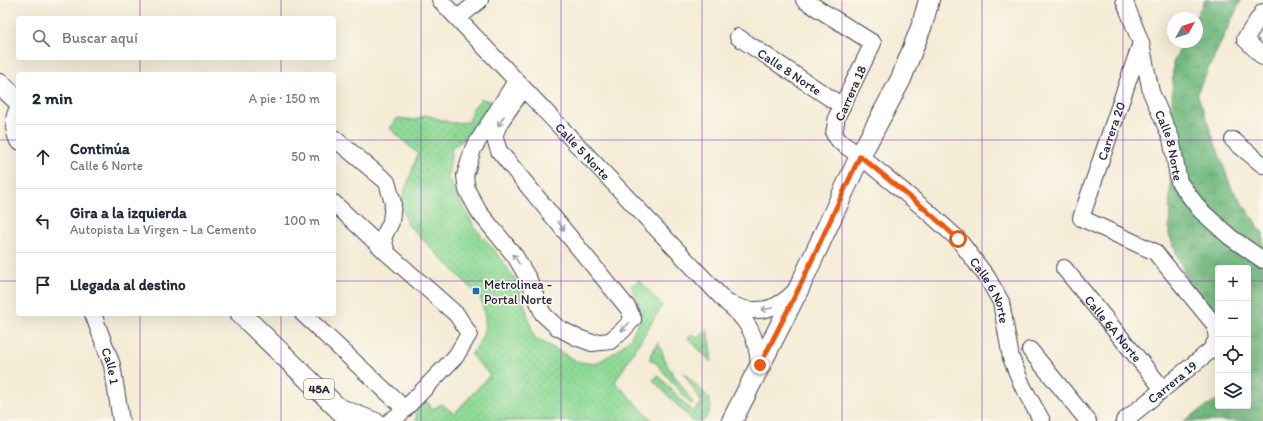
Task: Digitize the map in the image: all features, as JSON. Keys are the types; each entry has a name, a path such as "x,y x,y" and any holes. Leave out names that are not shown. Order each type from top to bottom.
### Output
{"main road":[{"path":"732,421 799,288 860,156 901,79 922,25 929,0"},
{"path":"0,84 16,99"},
{"name":"45A","path":"243,316 352,421"}],"street":[{"name":"Calle 5 Norte","path":"440,0 726,302 738,311 754,336 760,365"},
{"path":"458,18 480,0"},
{"name":"Carrera 18","path":"804,0 873,43 837,116 834,134 840,142 860,156"},
{"name":"Calle 8 Norte","path":"1124,0 1141,43 1151,92 1171,138 1179,182 1200,210 1230,237 1263,260"},
{"path":"1263,12 1245,39 1263,57"},
{"name":"Calle 8 Norte","path":"738,37 842,106"},
{"name":"Carrera 20","path":"1141,43 1081,218 1155,252 1215,325 1217,337"},
{"path":"520,85 494,136 499,151 628,308 633,319 610,341 592,343 576,337 557,327 543,314 529,280 515,256 479,212 467,190 465,176 473,149 520,85"},
{"path":"16,114 14,121 16,135"},
{"path":"336,140 387,182 393,203 391,222 384,238 387,253"},
{"path":"1233,140 1263,165"},
{"name":"Calle 6 Norte","path":"860,156 926,210 958,239 987,277 1001,302 1011,358 1022,387 1042,421"},
{"path":"336,205 387,253 458,315 469,334 456,356 405,409 390,421"},
{"name":"Calle 6A Norte","path":"1064,268 1163,389"},
{"name":"Calle 5 Norte","path":"726,302 741,309 757,310 773,308 788,300 799,288"},
{"name":"Calle 1","path":"94,316 112,364 121,421"},
{"path":"305,316 405,409"},
{"name":"Carrera 19","path":"1124,421 1211,350 1215,343"},
{"path":"1030,350 1088,421"},
{"path":"335,405 376,421"}],"green space":[{"path":"1205,0 1241,0 1197,93 1231,187 1263,233 1263,421 1184,421 1215,401 1215,409 1251,409 1251,265 1215,265 1215,344 1199,310 1169,234 1173,63 1180,48 1203,48 1203,12 1198,12"},
{"path":"481,99 502,103 478,131 452,147 448,178 475,228 494,250 516,280 534,337 578,362 595,364 617,351 631,337 640,319 638,304 631,286 639,280 662,306 615,382 653,421 416,421 416,411 426,400 432,409 442,404 454,414 490,375 471,355 481,340 485,327 480,297 407,224 402,209 402,199 418,154 390,128 398,118 415,120 426,115 452,123 469,122 473,108"},
{"path":"707,329 711,346 711,362 688,338 692,334 697,338"},
{"path":"658,342 667,365 693,403 691,404 656,363 649,359"},
{"path":"683,372 709,398 711,408 704,421 691,421 692,420 653,380 658,375 692,412 702,403"}],"place":[{"name":"Metrolinea - Portal Norte","path":"476,291"}],"route":[{"path":"760,365 799,288 860,156 926,210 958,239"}]}
